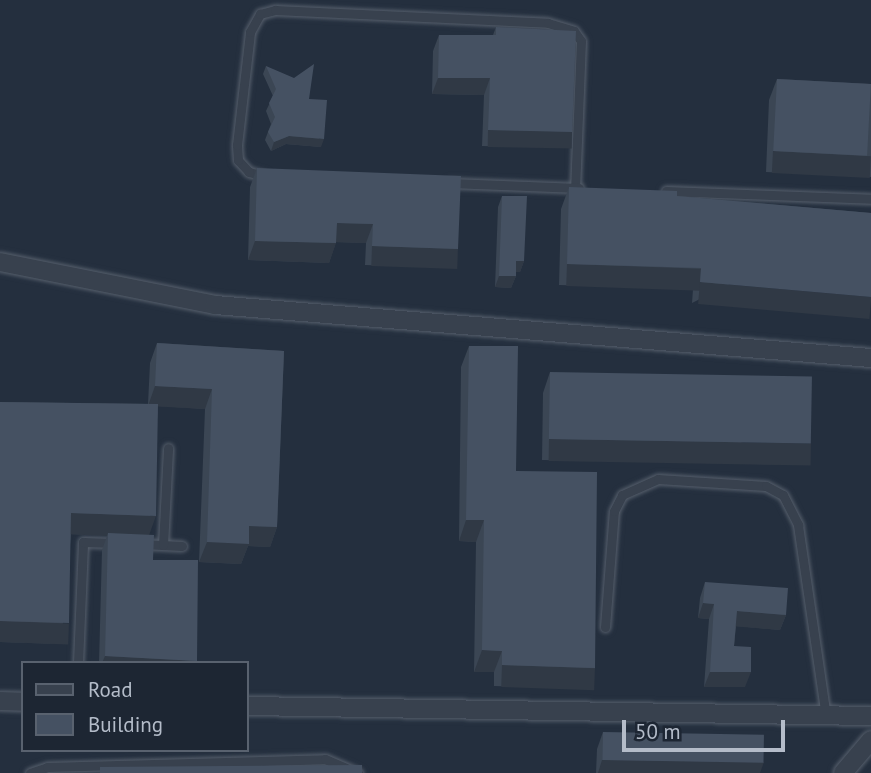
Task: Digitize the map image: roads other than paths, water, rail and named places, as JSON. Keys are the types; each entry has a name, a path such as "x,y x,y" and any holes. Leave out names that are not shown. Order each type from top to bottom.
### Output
{"street":[{"path":"0,262 215,305 871,358"},
{"path":"0,701 21,702"},
{"path":"248,706 826,718 871,716"},
{"path":"843,773 871,740"}],"lane":[{"path":"278,177 249,172 238,160 237,145 250,32 260,14 275,10 548,23 574,31 580,41 575,188"},
{"path":"440,183 589,188"},
{"path":"656,191 871,199"},
{"path":"163,545 168,448"},
{"path":"605,627 614,511 622,495 658,479 766,485 783,495 798,525 826,718"},
{"path":"78,661 83,542 123,543"},
{"path":"136,544 182,546"},
{"path":"30,773 47,767 325,759 358,773"}]}
